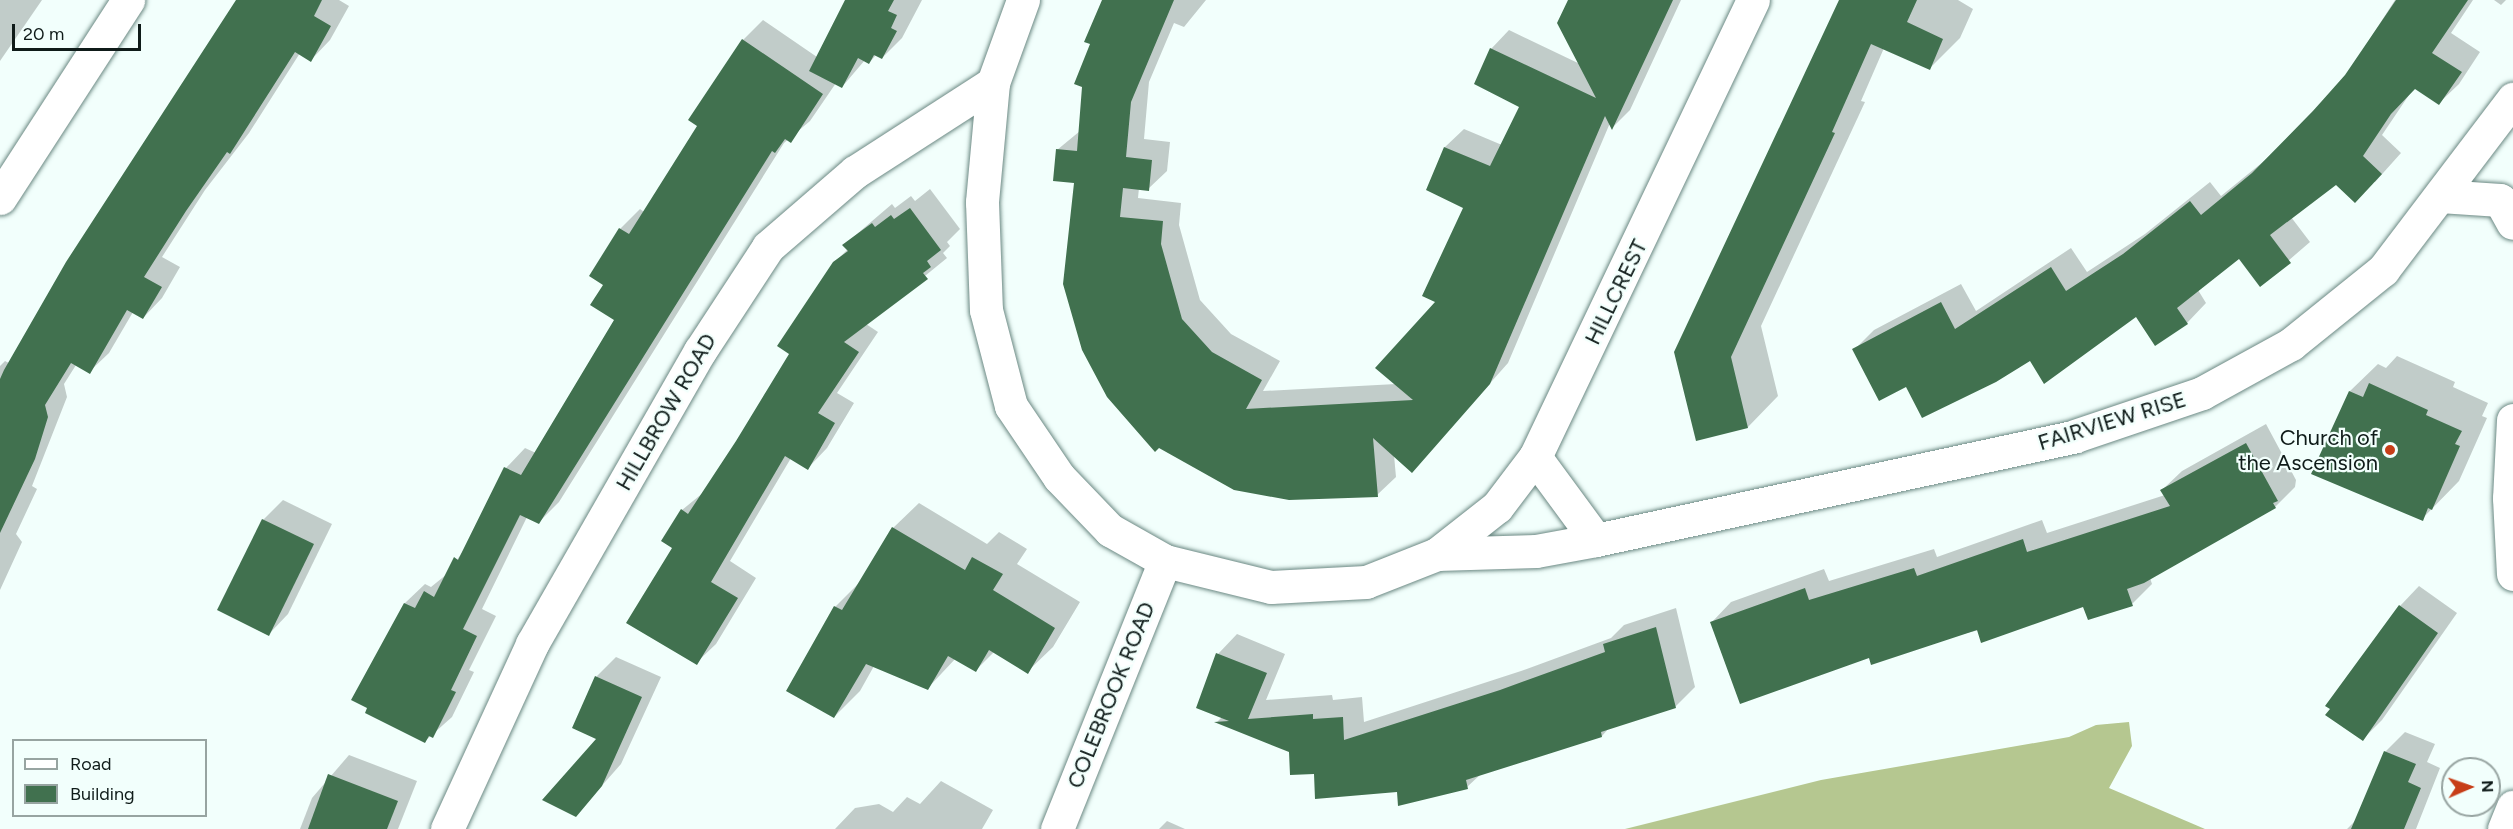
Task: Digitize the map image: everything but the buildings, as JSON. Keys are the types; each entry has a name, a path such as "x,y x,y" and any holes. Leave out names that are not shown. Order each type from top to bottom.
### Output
{"street":[{"path":"0,198 128,0"},
{"path":"1023,0 993,83 982,202 986,310 1011,406 1059,477 1110,530 1165,561 1271,587 1366,582 1437,554"},
{"name":"HILLCREST","path":"1437,554 1497,507 1535,457 1753,0"},
{"name":"HILLBROW ROAD","path":"447,829 532,644 700,351 768,247 855,172 993,83"},
{"name":"FAIRVIEW RISE","path":"1437,554 1536,551 1596,540 2075,436 2202,393 2291,344 2383,270 2513,99"},
{"path":"2440,196 2500,200 2513,223"},
{"path":"2513,420 2509,498 2513,574"},
{"path":"1535,457 1596,540"},
{"name":"COLEBROOK ROAD","path":"1057,829 1165,561"},
{"path":"2504,829 2513,807"}],"green space":[{"path":"2129,722 2132,746 2109,788 2205,829 1625,829 1821,780 2069,737 2096,725"}],"place":[{"name":"Church of the Ascension","path":"2390,450"}]}
